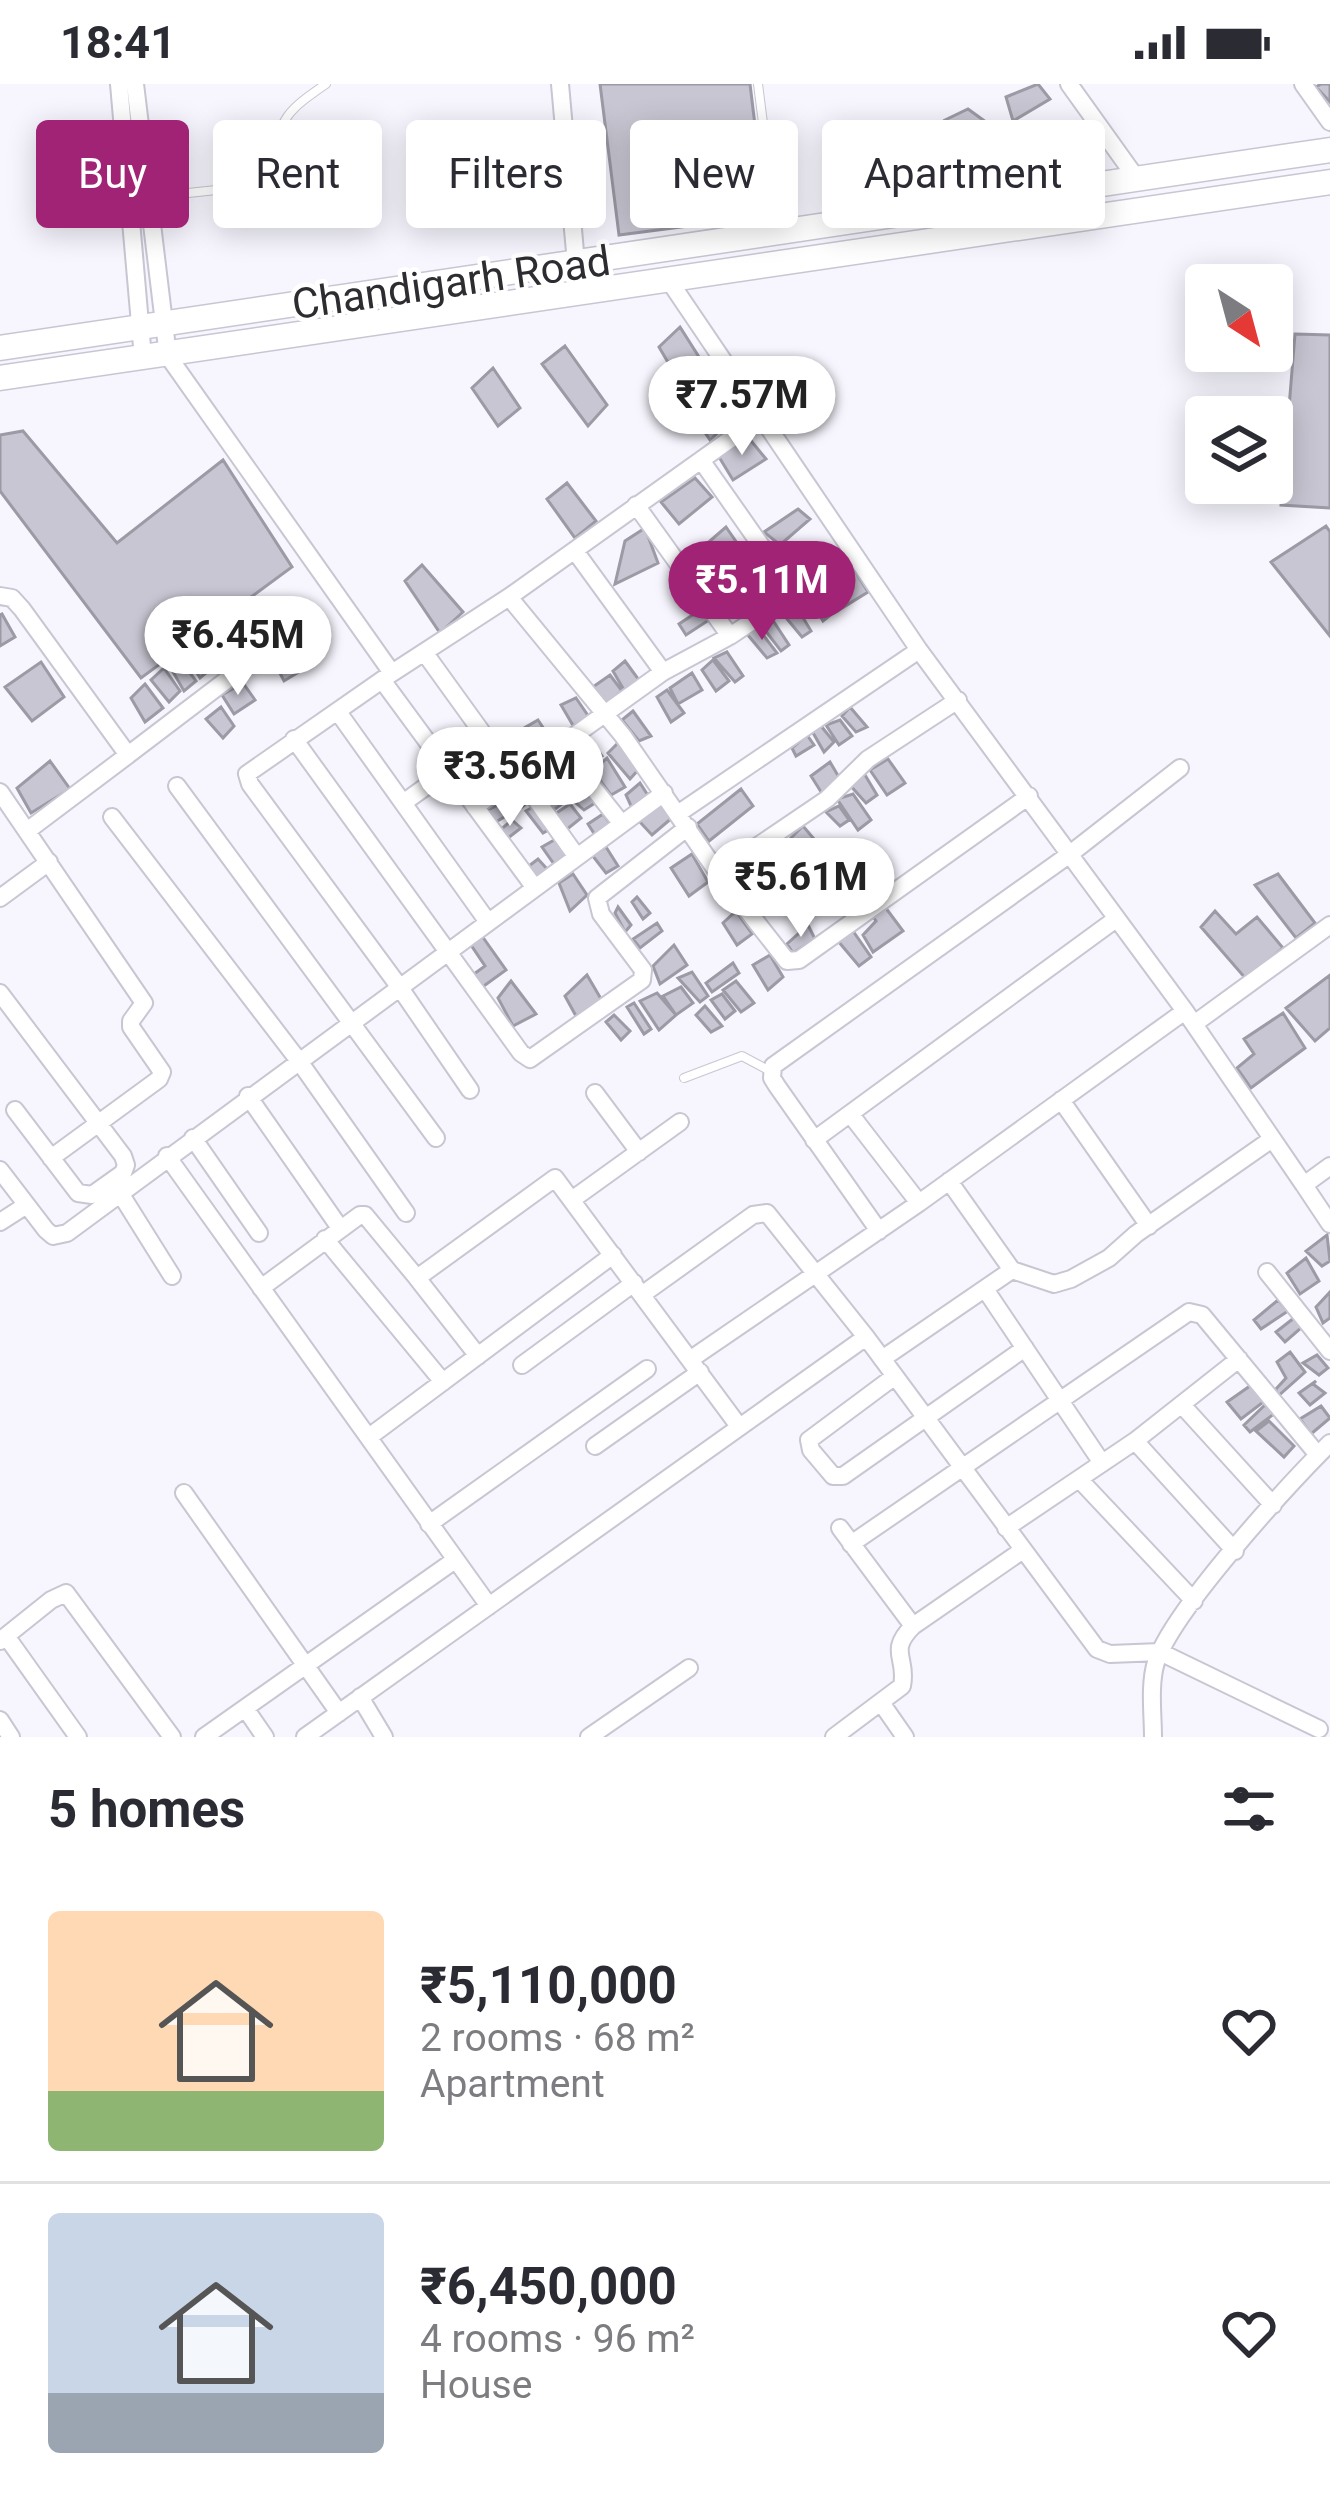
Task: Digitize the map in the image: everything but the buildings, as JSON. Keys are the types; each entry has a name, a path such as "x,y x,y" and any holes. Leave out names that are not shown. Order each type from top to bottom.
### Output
{"main road":[{"name":"Chandigarh Road","path":"0,348 1330,150"},
{"name":"Chandigarh Road","path":"0,378 1330,182"}],"street":[{"path":"119,84 155,357 535,888"},
{"path":"135,84 139,120"},
{"path":"560,84 576,263"},
{"path":"1069,84 1137,179"},
{"path":"1303,84 1330,122"},
{"path":"150,228 152,326"},
{"path":"670,282 919,650 1189,1017 1330,1224"},
{"path":"470,1090 248,779 250,771 509,597 760,418"},
{"path":"701,460 795,594"},
{"path":"636,505 730,636"},
{"path":"575,550 663,672"},
{"path":"475,807 663,672 730,636 854,554"},
{"path":"0,596 12,598 22,609 128,755"},
{"path":"509,597 623,736 718,873 792,963 1029,796"},
{"path":"27,831 271,647"},
{"path":"294,739 521,1053 530,1059 642,980 643,970 602,914 597,898 684,820 919,650"},
{"path":"403,803 482,742 481,731 424,652"},
{"path":"718,873 827,799 868,760 958,700"},
{"path":"338,712 488,922"},
{"path":"560,746 622,824"},
{"path":"879,1231 771,1072 777,1061 1070,854 1180,768"},
{"path":"520,776 577,856"},
{"path":"176,786 436,1138"},
{"path":"0,792 144,1003 131,1027 162,1072 159,1079 51,1158"},
{"path":"0,1170 46,1231 59,1237 664,793"},
{"path":"112,818 298,1061 406,1214"},
{"path":"0,898 49,862"},
{"path":"814,1140 1116,920"},
{"path":"595,1446 817,1274 1061,1100 1330,925"},
{"path":"0,993 123,1156 123,1173 85,1196 78,1193 14,1110"},
{"path":"596,1093 639,1152"},
{"path":"248,1096 333,1233 443,1382"},
{"path":"1061,1100 1148,1226"},
{"path":"851,1114 919,1203"},
{"path":"573,1199 680,1122"},
{"path":"193,1138 259,1232"},
{"path":"950,1181 1012,1270 1062,1283 1109,1258 1272,1139"},
{"path":"167,1156 489,1606"},
{"path":"1304,1185 1330,1166"},
{"path":"417,1278 549,1178 559,1180 738,1425"},
{"path":"120,1193 172,1276"},
{"path":"0,1222 25,1206"},
{"path":"522,1365 760,1211 773,1219 866,1336 1102,1653 1160,1652 1317,1733 1330,1713"},
{"path":"261,1288 333,1233 365,1215 478,1356"},
{"path":"369,1437 613,1255"},
{"path":"882,1359 1012,1270"},
{"path":"1267,1272 1330,1351"},
{"path":"985,1289 1102,1463"},
{"path":"913,1626 846,1536 964,1469 1189,1312 1202,1316 1324,1449 1193,1601 1160,1652 1153,1678 1153,1737"},
{"path":"310,1736 866,1336"},
{"path":"895,1376 809,1440 828,1472 838,1478 1025,1348"},
{"path":"1006,1528 1135,1441 1238,1359"},
{"path":"429,1524 647,1369"},
{"path":"1182,1405 1273,1505"},
{"path":"1135,1441 1235,1551"},
{"path":"1079,1480 1193,1601"},
{"path":"184,1493 339,1713"},
{"path":"834,1737 902,1686 898,1652 901,1639 913,1626 1023,1550"},
{"path":"203,1737 455,1560"},
{"path":"78,1737 3,1639 62,1594 70,1596 172,1737"},
{"path":"589,1737 689,1668"},
{"path":"360,1697 383,1737"},
{"path":"882,1704 905,1737"},
{"path":"245,1708 265,1737"},
{"path":"0,1720 11,1737"}],"lane":[{"path":"189,192 244,185 272,163 278,126 287,111 326,84"},
{"path":"758,84 777,233"},
{"path":"684,1078 742,1056 771,1072"}]}
